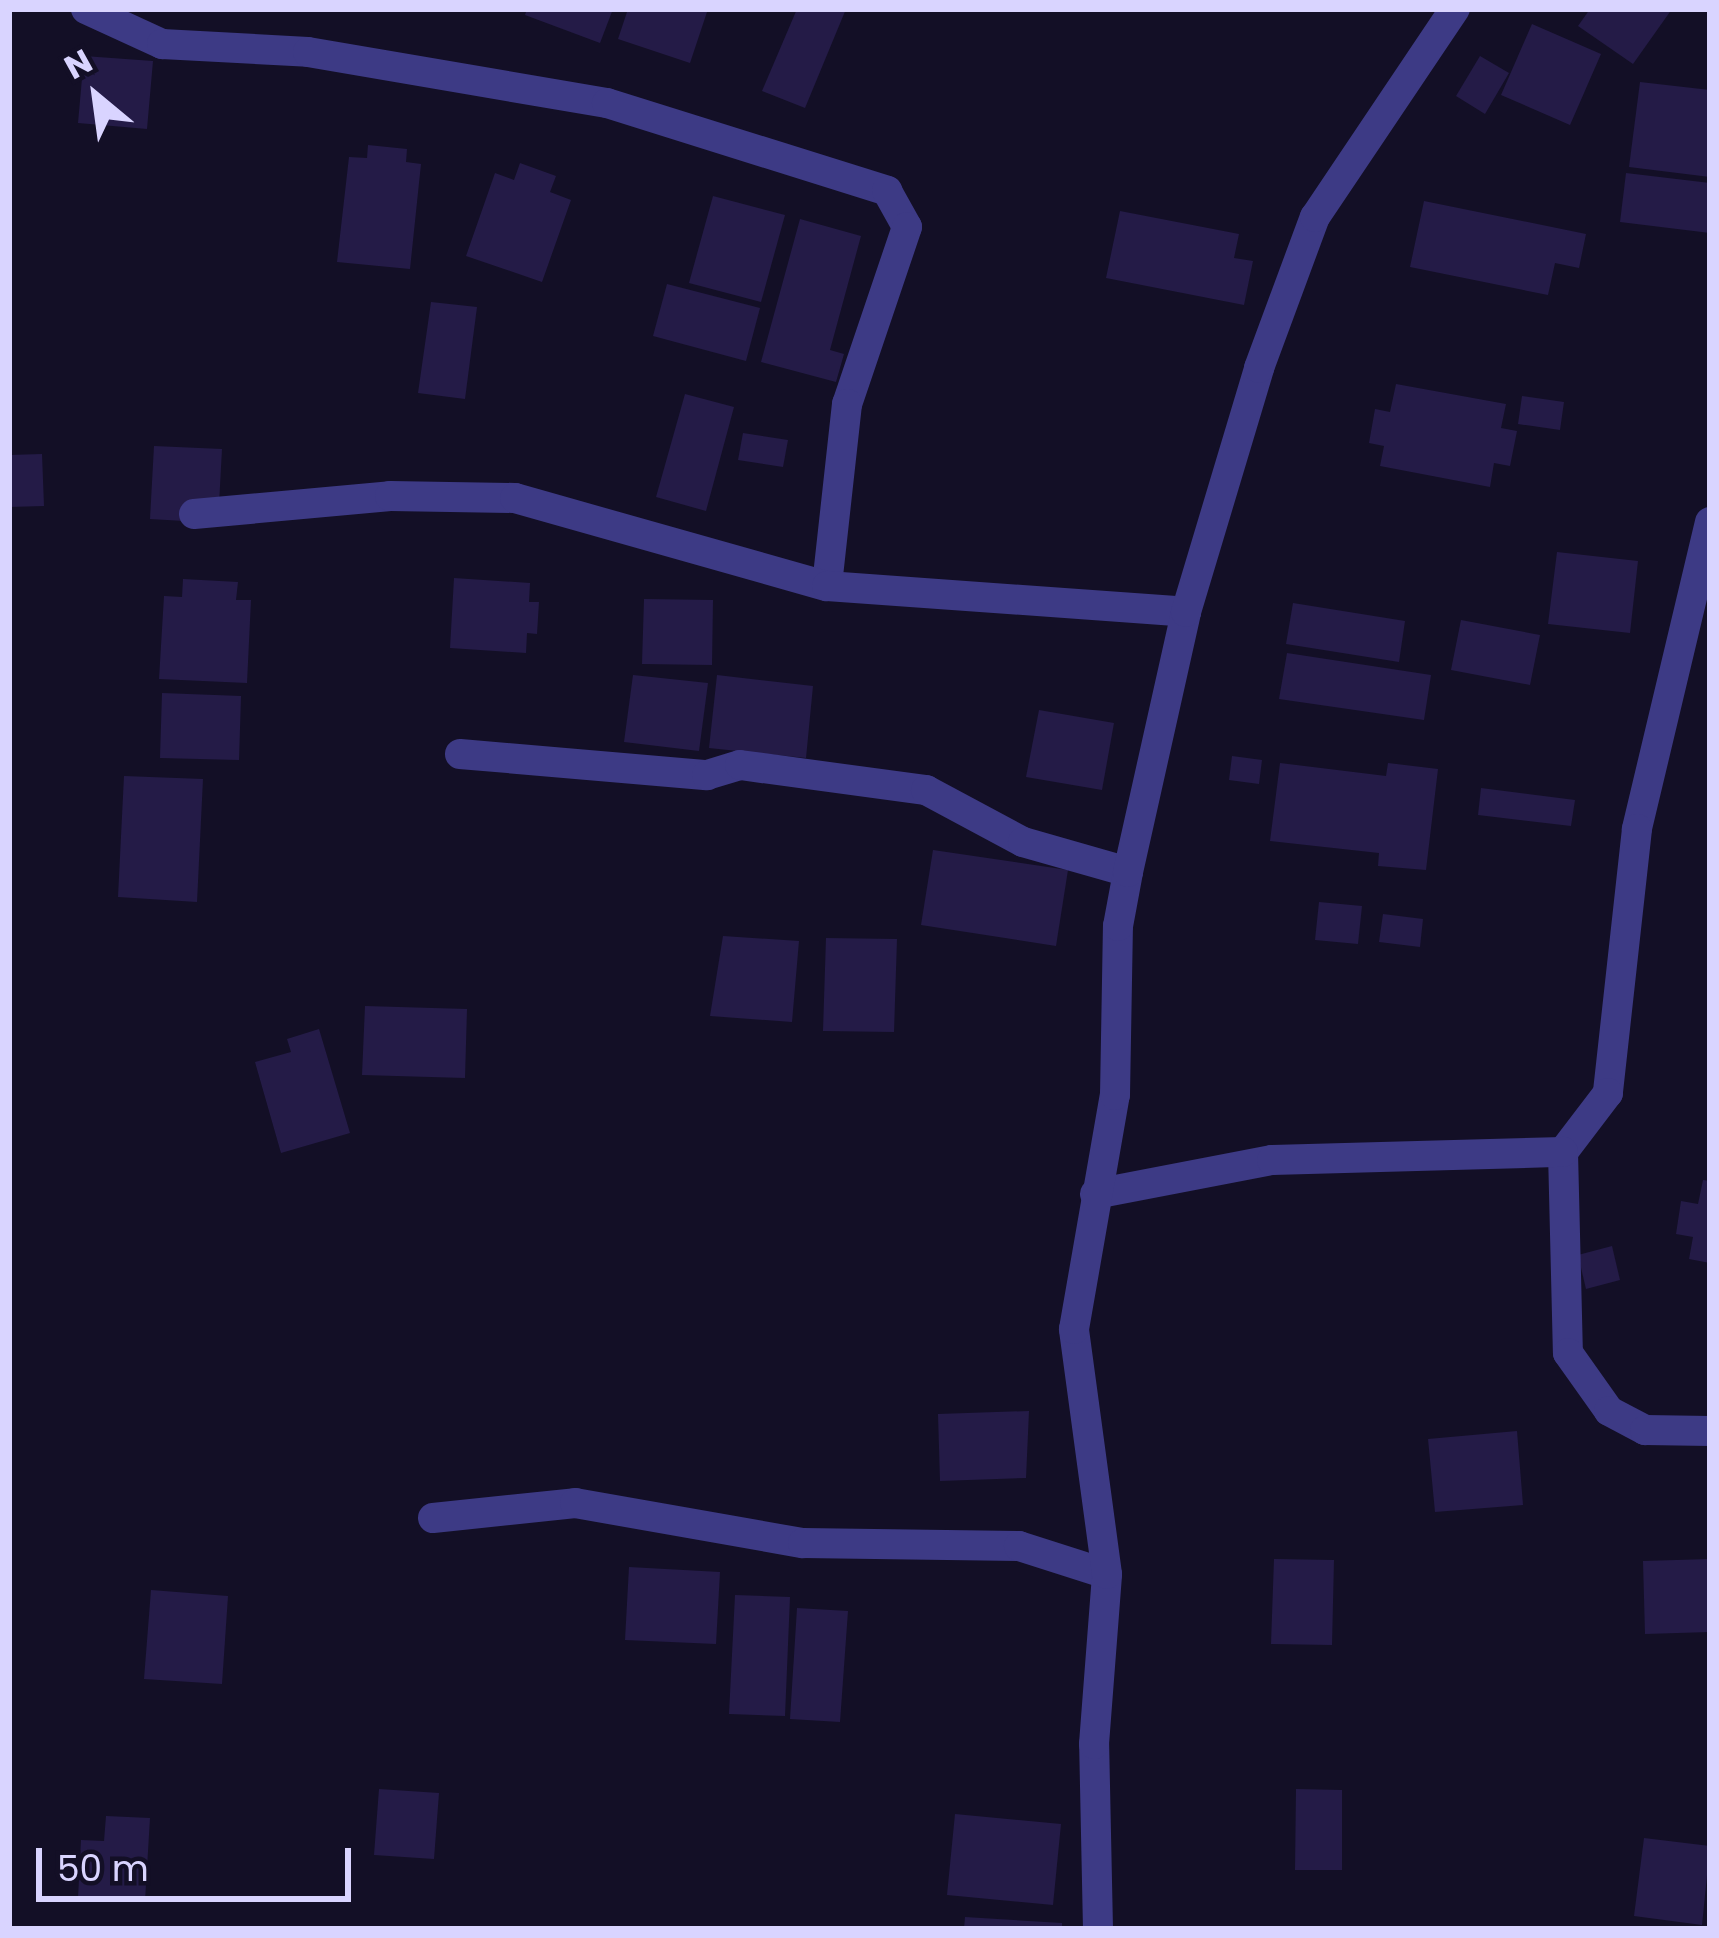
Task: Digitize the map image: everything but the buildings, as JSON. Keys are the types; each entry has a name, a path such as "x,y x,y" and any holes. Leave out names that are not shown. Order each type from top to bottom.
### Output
{"street":[{"path":"86,9 162,44 308,52 608,104 887,191 907,226 847,404 827,586"},
{"path":"1098,1929 1094,1744 1107,1574 1074,1329 1115,1095 1118,926 1128,872 1186,612 1258,368 1315,217 1455,9"},
{"path":"194,514 389,496 515,498 827,586 1186,612"},
{"path":"1710,522 1637,829 1608,1093 1563,1152 1568,1353 1609,1412 1645,1430 1710,1430"},
{"path":"460,754 707,775 740,765 926,790 1023,842 1128,872"},
{"path":"1094,1194 1272,1160 1563,1152"},
{"path":"433,1518 575,1504 803,1543 1019,1546 1107,1574"}]}
